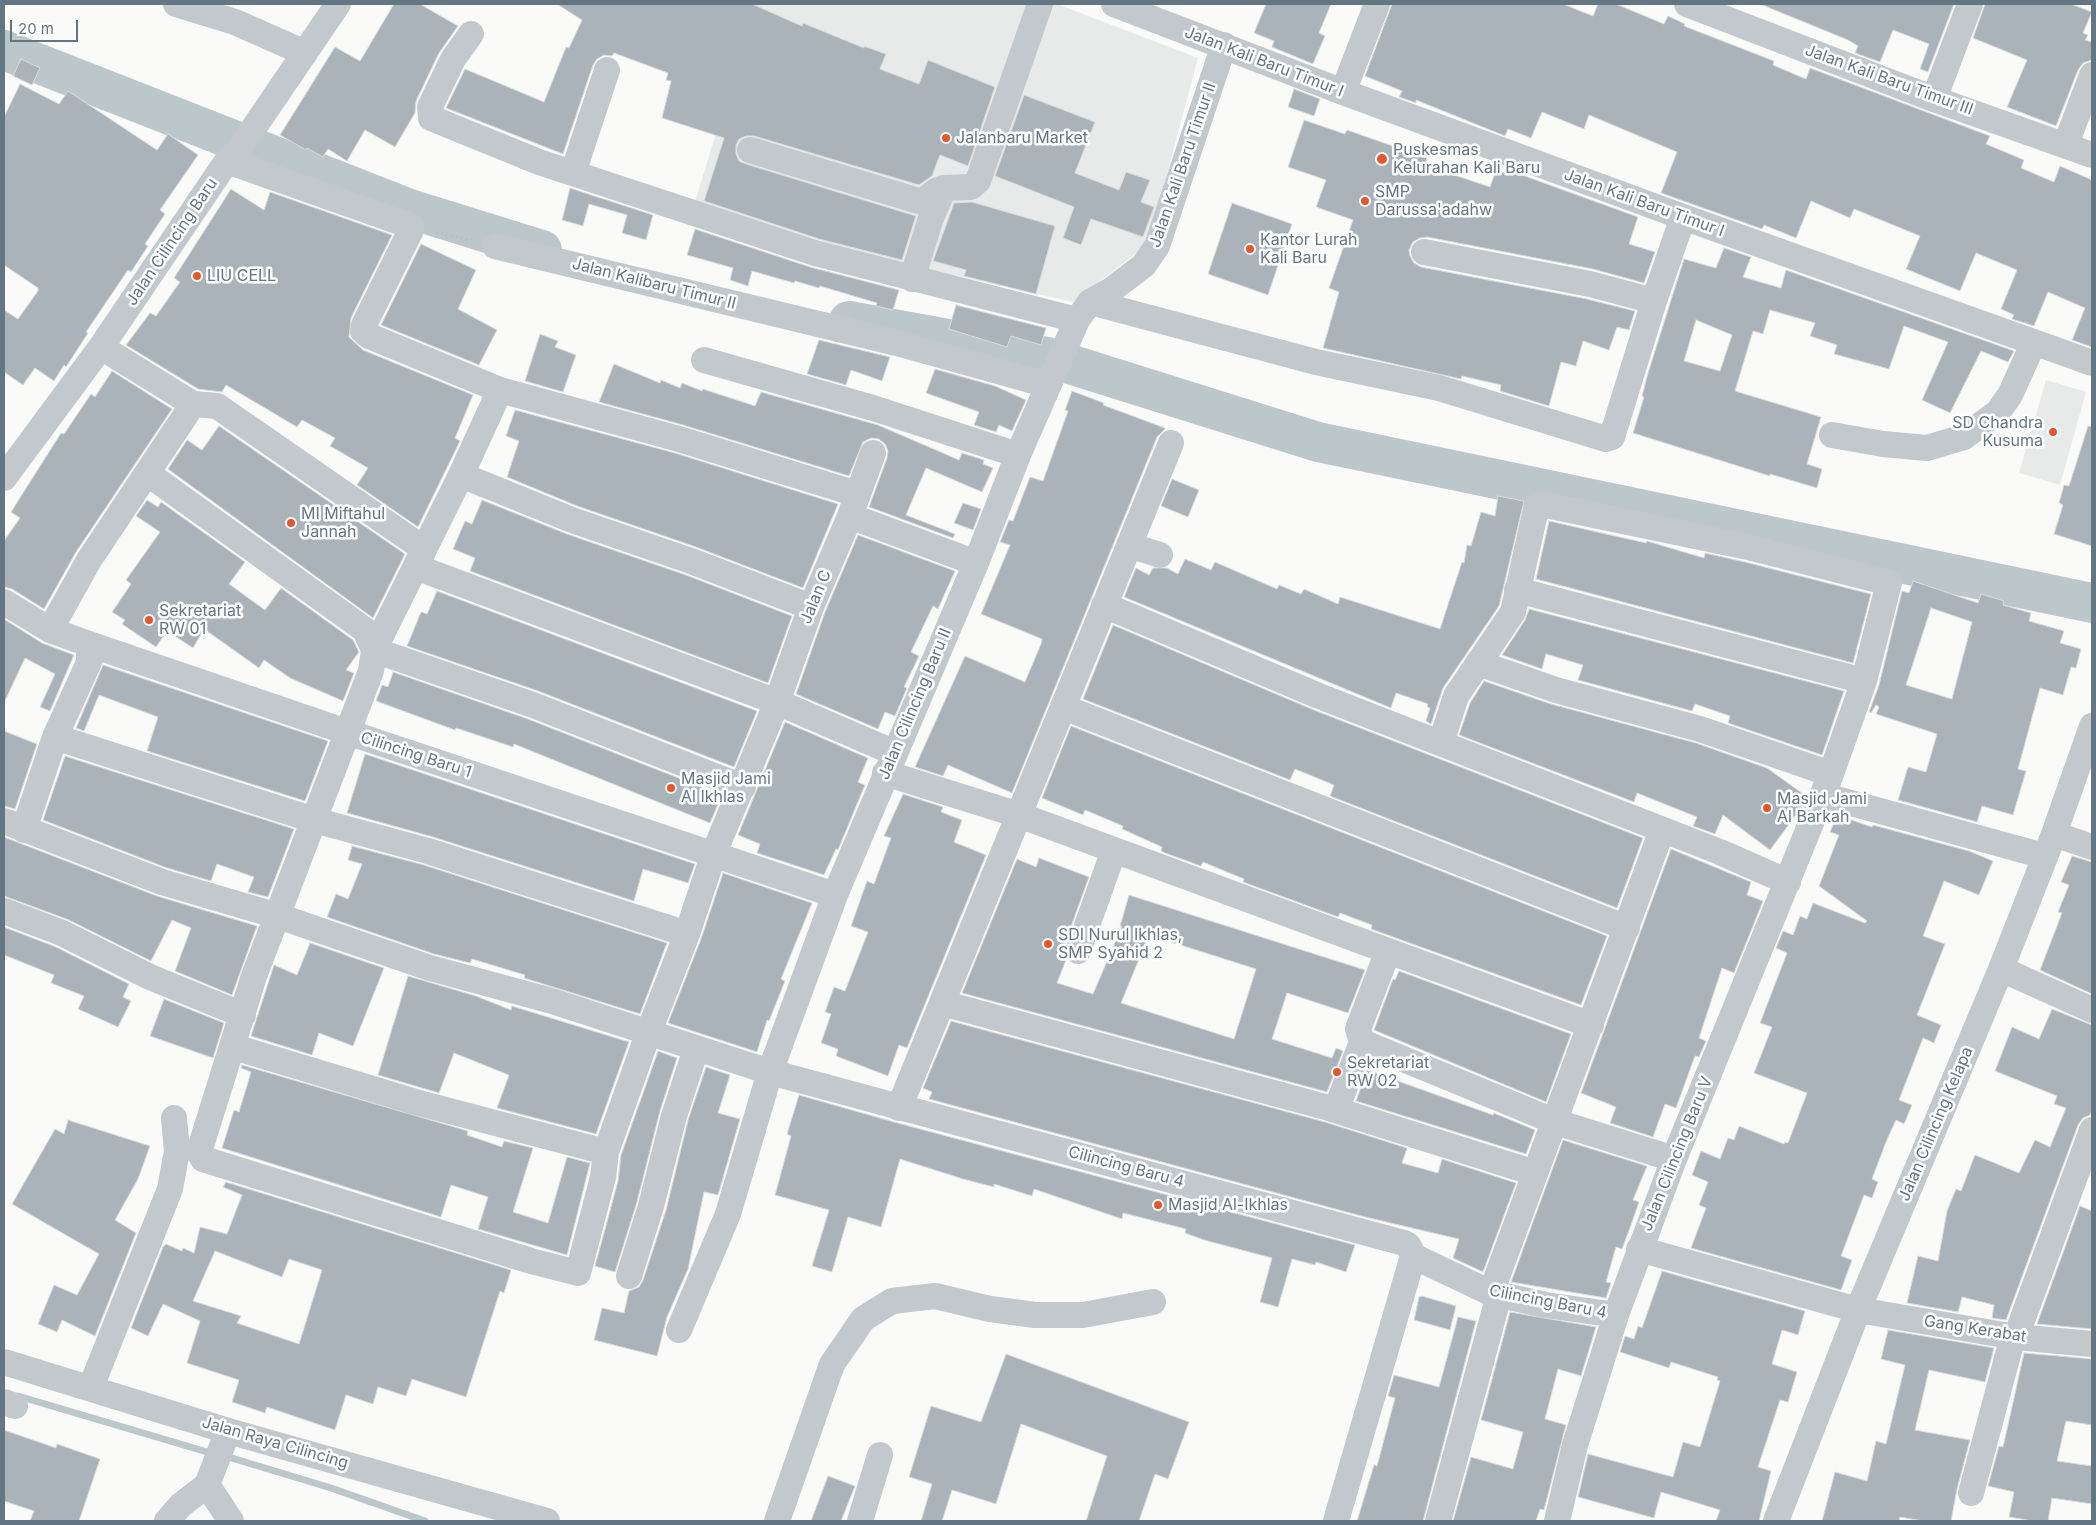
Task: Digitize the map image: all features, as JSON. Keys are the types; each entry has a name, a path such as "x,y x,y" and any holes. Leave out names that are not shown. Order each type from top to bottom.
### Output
{"street":[{"path":"176,4 235,22 305,53"},
{"name":"Jalan Cilincing Baru","path":"4,478 101,347 338,4"},
{"path":"750,150 922,202 936,191 944,188 971,187 978,180 1040,4"},
{"name":"Jalan Kali Baru Timur I","path":"1114,4 1343,92 1683,218 2092,363"},
{"path":"1343,92 1377,4"},
{"name":"Jalan Kali Baru Timur III","path":"1687,4 1934,99 2066,144 2092,155"},
{"path":"1934,99 1970,4"},
{"path":"471,34 449,67 430,107 431,118 539,162 687,213 815,253 912,279 1079,320 1316,362 1439,388 1606,439 1612,437 1654,301 1683,218"},
{"name":"Jalan Kali Baru Timur II","path":"1079,320 1110,291 1144,265 1157,246 1224,46"},
{"path":"573,173 607,70"},
{"path":"2066,144 2092,75"},
{"path":"233,156 411,226 411,230 363,331 368,336 500,390 679,439 854,505 976,563"},
{"path":"912,279 930,218 944,188"},
{"name":"Jalan Kalibaru Timur II","path":"495,246 1050,382"},
{"path":"1424,252 1590,284 1654,301"},
{"name":"Jalan Cilincing Baru II","path":"679,1330 728,1214 770,1072 835,895 976,563 1018,455 1079,320"},
{"path":"1832,435 1883,444 1927,448 1964,437 1998,412 2010,395 2034,342"},
{"path":"101,347 192,404 218,406 420,558 777,702 890,763 1114,850 1591,1025"},
{"path":"704,360 873,408 1018,455"},
{"path":"500,390 461,475 374,650 371,671 254,976 234,1047 419,1102 606,1152"},
{"path":"50,630 89,560 192,404"},
{"path":"899,1108 1171,443"},
{"name":"Jalan C","path":"234,1047 200,1152 203,1159 531,1260 575,1272 579,1271 603,1177 606,1152 648,1034 687,934 714,853 777,702 811,607 854,505 873,453"},
{"path":"148,473 365,630 374,650 533,705 743,787"},
{"path":"461,475 572,520 811,607"},
{"name":"Jalan Cilincing Baru V","path":"1517,590 1536,509 1541,504 1748,547 1889,583 1864,681 1827,784 1639,1249 1575,1445 1557,1521"},
{"path":"1129,545 1160,555"},
{"path":"1441,743 1456,696 1513,612 1517,590 1864,681"},
{"name":"Cilincing Baru 1","path":"4,602 50,630 347,732 714,853 835,895"},
{"path":"1104,605 1319,696 1662,830 1788,882"},
{"path":"14,826 90,662 90,644"},
{"path":"1478,664 1556,690 1700,729 1827,784 2049,845 2092,847"},
{"path":"1063,706 1627,928"},
{"name":"Jalan Cilincing Kelapa","path":"1776,1521 1858,1310 2000,969 2049,845 2092,726"},
{"path":"55,737 314,820 428,851 687,934"},
{"name":"Cilincing Baru 4","path":"14,826 162,882 278,916 430,968 552,1001 648,1034 770,1072 1404,1243 1410,1246 1412,1256 1495,1294 1546,1305 1616,1315"},
{"path":"1438,1521 1495,1294 1536,1173 1662,830"},
{"path":"1078,951 1114,850"},
{"path":"4,911 62,934 150,977 243,1015"},
{"path":"1336,1110 1362,1042 1358,1029 1388,951"},
{"path":"2000,969 2092,1010"},
{"path":"942,1003 1336,1110 1536,1173"},
{"path":"1362,1042 1556,1122 1674,1159"},
{"path":"629,1276 651,1206 674,1116 696,1049"},
{"path":"91,1388 170,1189 177,1151 174,1118"},
{"path":"1970,1493 2014,1336 2092,1130"},
{"name":"Gang Kerabat","path":"1639,1249 1858,1310 2014,1336 2092,1344"},
{"path":"1336,1521 1412,1256"},
{"path":"777,1521 832,1364 863,1319 892,1300 935,1296 990,1310 1035,1315 1083,1315 1153,1302"},
{"name":"Jalan Raya Cilincing","path":"4,1362 91,1388 226,1435 547,1521"},
{"path":"167,1521 210,1476 226,1435"},
{"path":"860,1521 880,1455"},
{"path":"210,1476 231,1521"}],"path":[{"path":"411,226 495,246"}],"shaded area":[{"name":"Jalanbaru Market","path":"753,4 1057,4 1198,58 1148,244 1073,302 867,255 695,202 731,84 722,76"},
{"name":"SD Chandra Kusuma","path":"2046,380 2086,392 2060,485 2019,473"}],"building":[{"path":"394,4 420,4 458,26 439,53 416,101 415,113 395,147 365,130 347,161 328,149 323,157 307,148 306,150 280,135 335,47 360,61"},
{"path":"557,4 752,4 802,26 803,23 864,48 864,46 886,54 880,69 919,84 928,60 995,87 968,166 940,155 932,176 919,185 754,136 746,136 739,139 736,145 736,154 739,161 916,216 902,260 819,239 704,201 724,138 662,118 671,81 666,80 668,73 614,53 612,56 604,55 597,59 593,65 563,154 446,108 465,69 544,102 566,47 569,48 582,20"},
{"path":"1266,4 1331,4 1319,33 1325,36 1313,64 1272,47 1274,41 1254,33"},
{"path":"1392,4 1563,4 1593,16 1598,4 1616,4 1664,24 1668,16 1685,24 1684,26 1774,61 1773,65 1806,79 1810,68 1990,136 1986,144 2024,160 2021,168 2054,182 2060,166 2092,180 2092,347 2072,340 2085,308 2048,292 2034,326 2012,319 2014,315 2001,309 2017,270 1976,253 1960,291 1906,269 1920,236 1854,209 1850,218 1811,201 1796,238 1764,225 1762,229 1661,193 1677,152 1589,115 1584,129 1542,112 1531,138 1508,129 1505,136 1416,100 1416,103 1399,97 1402,91 1365,76"},
{"path":"1760,4 1954,4 1928,72 1920,69 1929,44 1893,30 1880,62 1855,53 1858,46 1848,40"},
{"path":"1985,4 2071,4 2092,12 2083,33 2088,35 2085,40 2092,42 2092,60 2083,63 2078,70 2056,126 2007,107 2027,60 1973,38"},
{"path":"21,59 40,68 32,85 13,76"},
{"path":"20,84 59,104 68,91 157,150 168,134 198,155 160,210 165,214 145,244 148,246 131,272 128,270 86,332 88,333 66,367 64,365 54,381 35,368 23,385 4,372 4,310 18,319 38,291 38,288 4,265 4,117"},
{"path":"1294,89 1320,99 1314,116 1288,107"},
{"path":"1024,95 1095,122 1075,173 1119,190 1126,172 1150,180 1141,202 1154,207 1143,237 1091,219 1081,245 1063,238 1074,207 995,176"},
{"path":"1304,120 1345,134 1347,130 1427,158 1425,165 1490,187 1496,170 1510,175 1511,171 1638,217 1629,244 1655,252 1644,283 1593,269 1427,237 1413,242 1409,250 1414,263 1421,267 1587,299 1635,311 1629,330 1617,327 1609,350 1583,341 1576,366 1561,362 1549,406 1500,391 1501,385 1462,376 1461,379 1323,348 1339,292 1329,288 1353,220 1316,207 1326,180 1288,167"},
{"path":"570,188 653,215 646,240 622,233 627,215 589,204 583,226 562,220"},
{"path":"231,189 264,210 270,192 392,235 351,318 349,337 363,350 473,395 455,438 460,441 418,527 357,485 368,468 330,446 335,438 302,420 297,427 226,385 222,392 198,389 126,345 150,313 156,316 180,282 174,278"},
{"path":"972,202 1055,226 1036,294 964,276 966,270 933,261 954,203"},
{"name":"Kantor Lurah Kali Baru","path":"1232,203 1292,224 1268,295 1208,274"},
{"path":"695,229 810,267 899,290 893,310 876,306 877,303 820,286 819,288 795,281 794,283 752,271 748,286 730,280 733,268 687,255"},
{"path":"421,244 476,270 458,309 497,330 479,365 381,325"},
{"path":"1724,248 1751,257 1743,277 1781,288 1786,270 2014,351 2008,362 1981,351 1950,413 1922,400 1948,342 1904,326 1889,369 1834,354 1837,345 1810,336 1815,323 1770,310 1763,334 1753,331 1735,391 1821,417 1807,464 1822,469 1817,488 1770,474 1770,476 1633,433 1644,397 1642,396 1648,373 1684,259 1716,268","holes":["1696,320 1732,335 1720,371 1684,361"]},
{"path":"956,305 1046,328 1041,345 1011,336 1007,347 949,329"},
{"path":"540,334 558,341 555,347 576,355 563,392 525,381"},
{"path":"819,340 890,357 882,381 851,370 846,385 807,374"},
{"path":"614,364 660,383 661,380 680,388 682,383 702,391 703,389 755,406 761,392 878,425 959,460 962,453 984,460 983,464 993,468 982,492 926,468 906,515 955,534 953,538 869,507 887,458 888,451 885,444 879,439 871,438 863,442 849,476 683,425 599,402"},
{"path":"935,369 995,386 1026,400 1012,431 999,425 996,432 974,425 979,412 926,393"},
{"path":"112,371 172,409 76,552 44,609 12,589 4,587 4,541 20,518 11,512 61,433 64,434 91,394 95,397"},
{"path":"1072,391 1104,403 1103,405 1165,428 1157,437 1012,793 948,765 943,776 915,767 965,656 1025,682 1041,644 1042,639 981,614 1010,545 1000,542 1009,520 1013,521 1030,477 1043,481 1068,411 1065,410"},
{"path":"515,410 675,453 838,504 803,588 696,547 577,506 507,477 519,441 506,436"},
{"path":"219,426 405,554 373,618 168,469 187,440 202,450"},
{"path":"2088,426 2092,427 2092,546 2054,534 2063,505 2059,503 2064,485 2069,486"},
{"path":"1172,479 1199,490 1188,517 1161,506"},
{"path":"1498,496 1524,501 1499,606 1443,688 1431,724 1426,721 1430,708 1427,707 1428,704 1396,693 1391,708 1124,597 1136,568 1149,575 1153,568 1167,568 1178,574 1185,559 1211,570 1215,562 1277,589 1279,585 1301,594 1304,589 1338,604 1340,597 1440,629 1462,562 1464,563 1467,545 1471,546 1481,512 1495,516"},
{"path":"147,500 158,507 161,502 245,562 229,584 265,610 281,588 353,640 359,652 346,670 354,673 343,701 290,678 264,660 259,668 204,629 193,648 167,631 156,647 122,624 125,620 112,612 131,584 126,580 160,532 136,516"},
{"path":"482,500 567,534 686,575 792,616 768,683 470,571 475,558 453,549 465,521 472,524"},
{"path":"963,503 981,509 973,530 954,523"},
{"path":"1549,521 1646,543 1647,541 1704,558 1705,553 1745,562 1871,594 1853,663 1536,579"},
{"path":"858,535 955,571 938,609 933,606 911,652 919,656 904,687 907,688 895,716 885,712 878,729 796,694 825,612"},
{"path":"1913,581 1978,603 1981,594 2004,601 2003,605 2031,613 2029,621 2064,631 2060,643 2081,649 2076,668 2071,667 2063,695 2040,688 2018,769 2026,771 2013,815 1982,806 1977,822 1898,800 1908,767 1926,772 1937,734 1876,714 1879,707 1876,705 1871,713 1869,712 1879,685 1902,591 1909,593","holes":["1931,608 1972,622 1952,699 1906,685"]},
{"path":"437,591 757,711 734,767 538,691 407,646 421,612 427,614"},
{"path":"1529,609 1844,691 1822,755 1728,723 1730,716 1695,704 1692,711 1578,680 1583,665 1546,654 1542,669 1502,655 1525,620"},
{"path":"4,619 42,643 74,655 50,711 40,707 55,674 25,658 4,703"},
{"path":"1113,625 1314,710 1643,838 1617,908 1330,796 1334,785 1295,769 1290,780 1083,699"},
{"path":"103,665 328,741 305,801 147,751 158,717 99,695 84,731 76,728"},
{"path":"393,672 528,719 722,795 710,823 514,744 513,747 456,728 455,730 376,701 382,685 388,687"},
{"path":"1484,681 1551,704 1696,743 1767,768 1806,796 1801,808 1770,850 1723,815 1715,834 1693,826 1697,817 1637,793 1634,802 1459,735 1470,703"},
{"path":"785,722 868,758 858,782 865,785 838,850 836,849 824,875 757,853 760,844 738,835"},
{"path":"1071,726 1607,936 1581,1005 1371,929 1372,925 1340,913 1338,917 1243,882 1244,879 1203,862 1201,866 1165,853 1161,851 1162,847 1122,829 1123,826 1085,810 1083,815 1042,798"},
{"path":"4,731 37,744 15,809 4,806"},
{"path":"365,754 695,864 688,883 643,869 634,901 433,837 347,813"},
{"path":"65,756 294,829 268,897 248,892 254,877 217,864 211,881 167,868 43,820"},
{"path":"903,794 943,807 941,812 962,820 954,842 986,855 907,1048 899,1045 888,1076 836,1056 838,1049 821,1043 831,1014 825,1012 834,987 845,991 868,932 851,926 867,881 874,884 891,838 884,836"},
{"path":"1837,815 1872,827 1873,825 1969,851 1993,861 1979,895 1944,881 1923,936 1945,944 1917,1015 1941,1025 1934,1043 1923,1038 1899,1100 1912,1105 1904,1124 1896,1120 1886,1142 1872,1179 1878,1182 1872,1198 1864,1195 1841,1256 1852,1260 1841,1290 1691,1248 1706,1208 1699,1205 1708,1182 1692,1175 1701,1151 1720,1159 1728,1138 1734,1140 1739,1126 1784,1144 1785,1142 1788,1143 1807,1093 1754,1073 1772,1027 1760,1023 1787,953 1776,948 1783,931 1793,935 1800,916 1807,919 1813,903 1865,923 1867,921 1819,886 1839,835 1830,832"},
{"path":"4,837 157,896 257,926 232,995 175,971 191,928 172,920 151,961 69,920 4,896"},
{"path":"352,846 424,865 667,943 640,1014 524,978 525,975 472,959 470,963 434,954 327,917 336,894 348,899 362,864 348,860"},
{"path":"1671,849 1751,882 1747,895 1763,901 1734,973 1722,968 1699,1038 1706,1041 1699,1057 1695,1056 1676,1108 1665,1104 1653,1137 1610,1123 1616,1107 1581,1093"},
{"path":"2072,856 2092,862 2092,994 2040,970 2062,913 2058,912 2069,885 2061,882"},
{"path":"1039,858 1089,877 1064,946 1066,960 1057,983 1093,994 1122,926 1120,926 1129,895 1365,970 1348,1013 1287,993 1272,1039 1332,1058 1336,1048 1343,1051 1327,1092 962,993 1017,859 1036,867","holes":["1149,935 1256,969 1234,1039 1121,1003"]},
{"path":"723,873 812,903 781,979 785,981 769,1021 767,1020 757,1052 668,1023 701,939"},
{"path":"4,927 56,947 129,984 123,997 131,1001 118,1027 78,1009 84,996 51,983 54,975 4,955"},
{"path":"310,943 384,968 353,1046 319,1033 312,1055 251,1036 274,965 297,975"},
{"path":"1399,971 1571,1034 1546,1102 1374,1030 1393,979 1395,980"},
{"path":"408,976 476,996 511,1010 512,1006 629,1042 596,1134 497,1108 509,1075 454,1053 439,1093 378,1075"},
{"path":"164,999 224,1023 213,1058 150,1036"},
{"path":"2052,1009 2092,1025 2092,1110 2090,1115 2083,1118 2078,1125 2006,1320 1992,1318 1994,1305 1962,1297 1958,1312 1907,1303 1918,1256 1938,1261 1947,1211 1956,1189 1961,1191 1975,1155 2019,1173 2035,1140 2050,1147 2066,1108 2054,1104 2057,1096 1995,1071 2012,1027 2039,1039"},
{"path":"951,1021 1325,1122 1407,1148 1402,1163 1438,1173 1442,1159 1516,1183 1483,1272 1453,1258 1459,1239 1365,1217 929,1099 932,1092 923,1088"},
{"path":"658,1051 677,1058 660,1111 637,1202 615,1272 595,1266 618,1181 621,1155"},
{"path":"242,1065 468,1131 467,1135 502,1147 504,1141 533,1148 513,1212 548,1223 567,1157 590,1163 567,1255 478,1229 488,1197 451,1185 441,1217 222,1148 234,1110 239,1112 251,1072 241,1068"},
{"path":"706,1067 730,1075 718,1113 740,1119 718,1195 704,1192 688,1269 667,1317 657,1356 594,1340 602,1308 624,1313 629,1291 639,1287 643,1280 666,1210 688,1120"},
{"path":"1367,1070 1493,1115 1494,1113 1535,1130 1526,1154 1356,1101"},
{"path":"799,1095 1355,1245 1346,1272 1316,1262 1315,1265 1292,1259 1278,1307 1260,1302 1272,1258 1204,1240 1185,1233 1186,1229 1123,1213 1122,1219 1034,1189 1032,1196 994,1184 994,1187 963,1179 900,1159 881,1227 848,1217 832,1272 812,1266 829,1210 775,1195 791,1136 787,1134"},
{"path":"68,1120 150,1146 138,1179 115,1220 136,1233 95,1336 62,1320 57,1332 38,1324 54,1285 77,1295 99,1254 12,1204 55,1129 64,1134"},
{"path":"1563,1140 1647,1166 1633,1200 1639,1202 1622,1249 1616,1247 1606,1282 1611,1283 1606,1298 1511,1282"},
{"path":"226,1182 511,1270 504,1293 500,1291 466,1397 412,1379 406,1396 378,1387 373,1404 346,1395 335,1430 267,1407 265,1413 232,1402 239,1380 187,1363 200,1321 163,1304 148,1336 131,1328 163,1247 166,1244 182,1251 183,1248 194,1253 200,1227 227,1234 242,1195 223,1187","holes":["215,1251 282,1277 289,1259 322,1270 299,1344 237,1323 241,1316 193,1301"]},
{"path":"2080,1206 2092,1211 2092,1329 2037,1324"},
{"path":"1662,1271 1805,1311 1798,1335 1782,1330 1772,1364 1797,1372 1788,1402 1780,1400 1758,1467 1771,1471 1759,1521 1716,1521 1720,1510 1661,1492 1654,1518 1578,1497 1588,1454 1673,1477 1683,1442 1700,1447 1720,1381 1717,1380 1718,1377 1671,1362 1669,1368 1620,1352 1625,1336 1634,1339 1638,1326 1642,1328"},
{"path":"1422,1296 1456,1306 1450,1330 1414,1320 1419,1297"},
{"path":"1510,1312 1596,1327 1581,1376 1558,1369 1545,1419 1566,1425 1544,1510 1540,1509 1536,1521 1453,1521 1471,1457 1513,1469 1523,1432 1481,1420"},
{"path":"1458,1317 1476,1321 1423,1521 1357,1521 1374,1465 1377,1466 1395,1398 1388,1396 1394,1375 1439,1387"},
{"path":"1888,1330 1994,1348 1985,1382 1929,1370 1915,1430 1970,1440 1951,1521 1923,1521 1900,1517 1899,1521 1822,1521 1835,1472 1867,1481 1876,1441 1886,1444 1905,1365 1881,1359"},
{"path":"2024,1353 2092,1359 2092,1425 2066,1421 2057,1461 2092,1466 2092,1504 2052,1498 2048,1521 2033,1521 2009,1517 2014,1492 1988,1486 1999,1446 2003,1447"},
{"path":"1006,1354 1189,1422 1168,1479 1155,1474 1139,1521 1086,1521 1107,1456 1021,1424 996,1504 952,1490 942,1521 921,1521 932,1484 909,1477 931,1406 981,1422"},
{"path":"4,1430 56,1448 57,1444 100,1459 79,1521 30,1521 34,1511 4,1501"},
{"path":"828,1476 855,1486 841,1521 811,1521"}],"waterway":[{"path":"4,50 410,209 542,250"},
{"path":"849,321 1047,357 1318,442 2092,603"},
{"path":"18,1396 214,1454"},
{"path":"225,1456 331,1488 425,1521"}],"place":[{"name":"Jalanbaru Market","path":"946,138"},
{"name":"Puskesmas Kelurahan Kali Baru","path":"1382,159"},
{"name":"SMP Darussa'adahw","path":"1365,201"},
{"name":"Kantor Lurah Kali Baru","path":"1250,249"},
{"name":"LIU CELL","path":"197,276"},
{"name":"SD Chandra Kusuma","path":"2053,432"},
{"name":"MI Miftahul Jannah","path":"291,523"},
{"name":"Sekretariat RW 01","path":"149,620"},
{"name":"Masjid Jami Al Ikhlas","path":"671,788"},
{"name":"Masjid Jami Al Barkah","path":"1767,808"},
{"name":"SDI Nurul Ikhlas, SMP Syahid 2","path":"1048,944"},
{"name":"Sekretariat RW 02","path":"1337,1072"},
{"name":"Masjid Al-Ikhlas","path":"1158,1205"}]}
